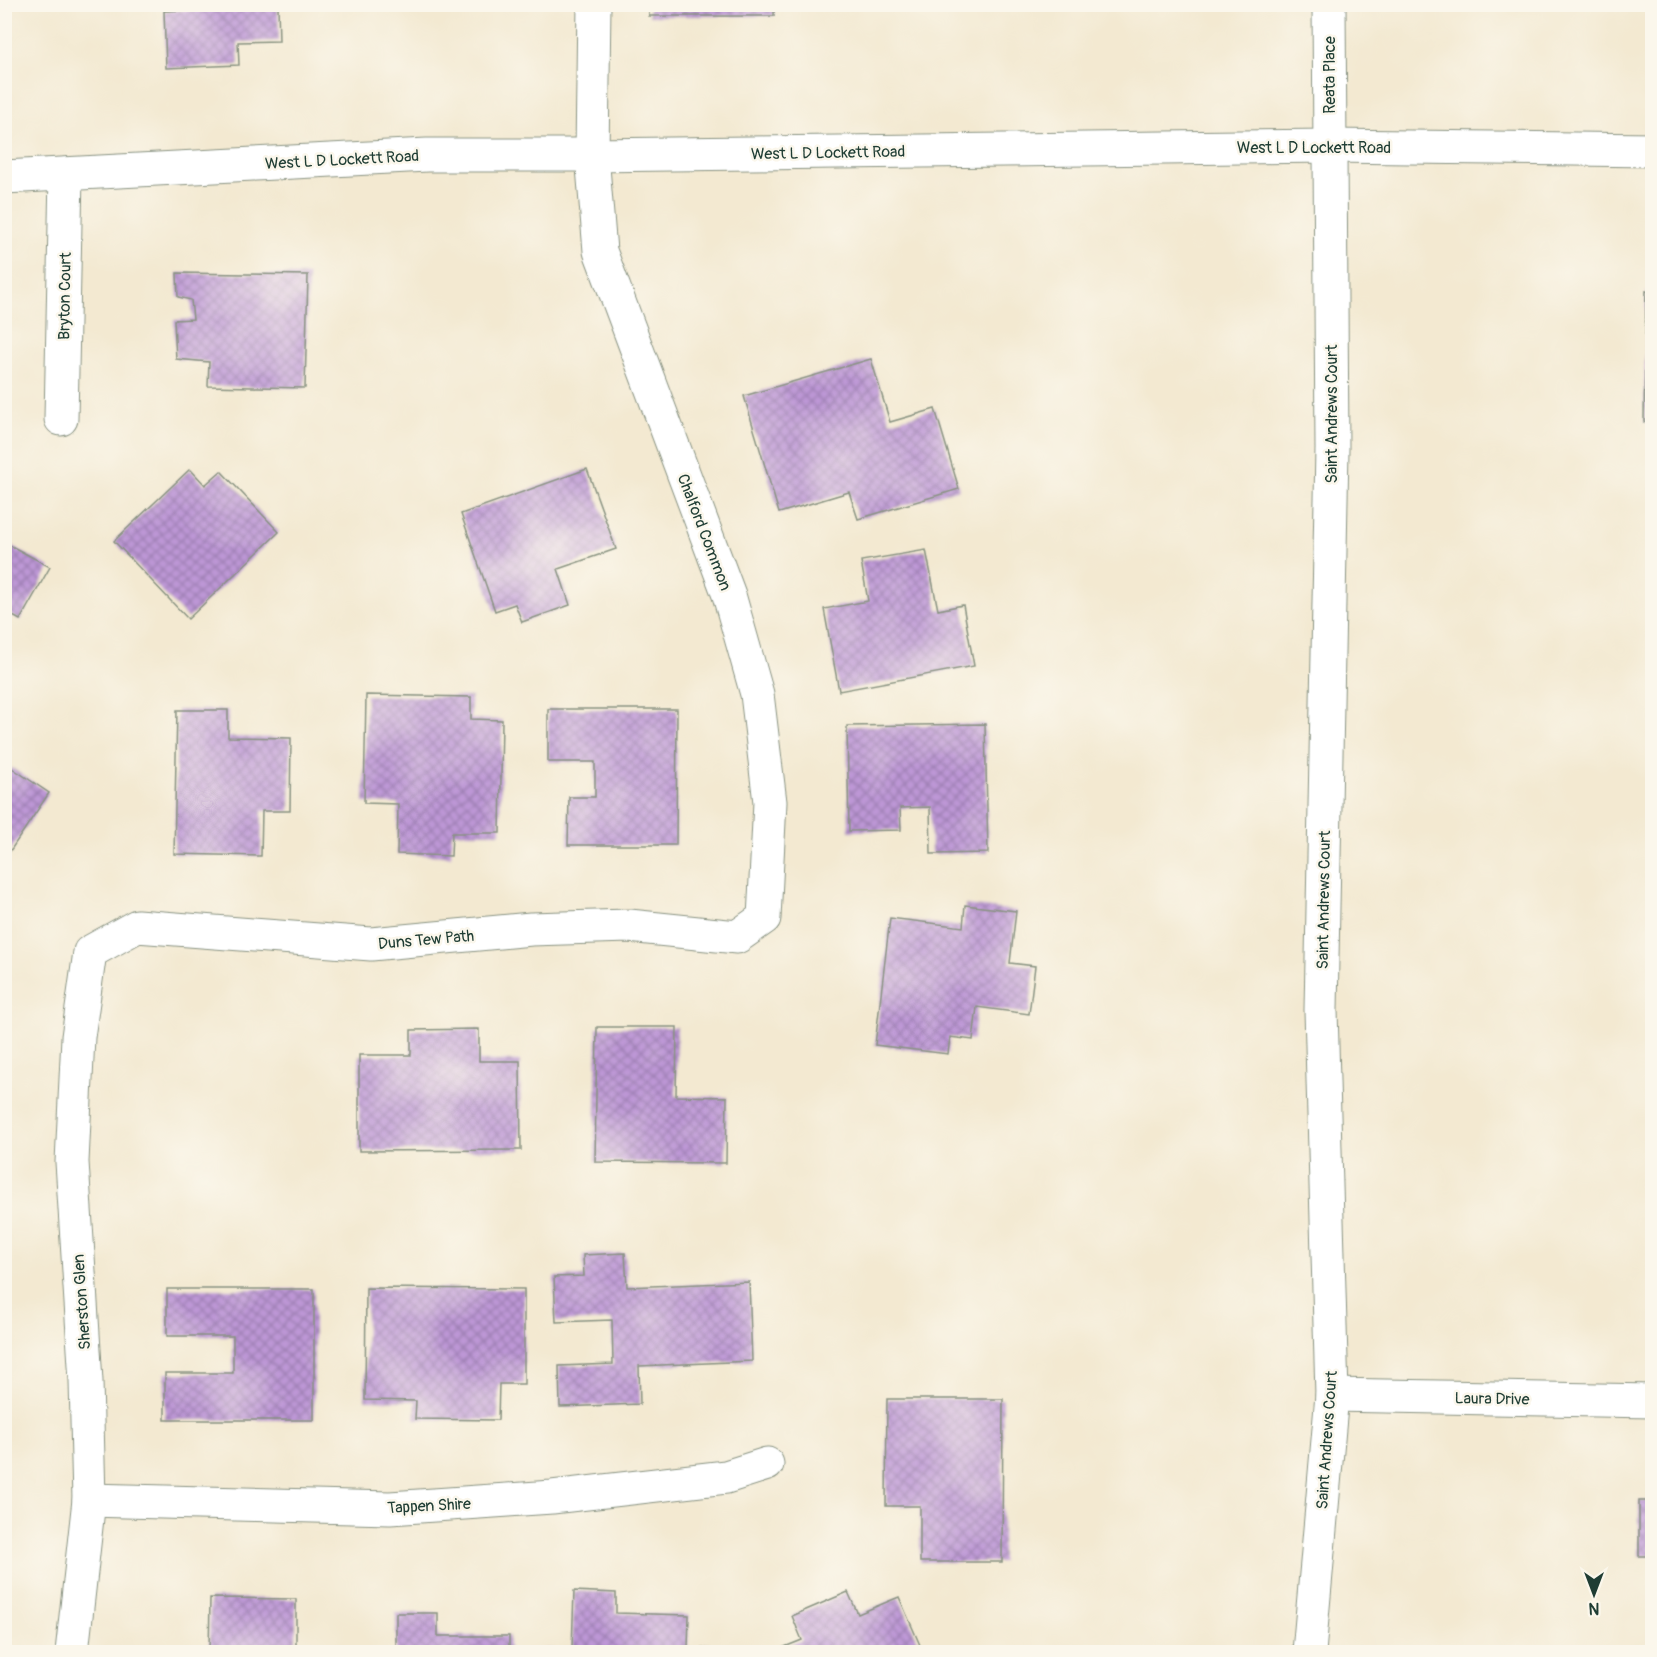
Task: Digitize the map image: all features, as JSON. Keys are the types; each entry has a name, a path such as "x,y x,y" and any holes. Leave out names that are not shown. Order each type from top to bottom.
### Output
{"street":[{"name":"Chalford Common","path":"594,4 592,155 600,251 729,595 757,694 770,802 764,918"},
{"name":"Reata Place","path":"1329,4 1329,146"},
{"name":"West L D Lockett Road","path":"4,177 427,155 1329,146 1653,150"},
{"name":"Saint Andrews Court","path":"1310,1653 1332,1395 1322,1010 1332,449 1329,146"},
{"name":"Bryton Court","path":"61,419 66,174"},
{"name":"Duns Tew Path","path":"90,952 137,926 370,944 531,929 629,926 737,937 764,918"},
{"name":"Sherston Glen","path":"72,1653 89,1500 86,1381 72,1161 78,1037 90,952"},
{"name":"Laura Drive","path":"1332,1395 1653,1401"},
{"name":"Tappen Shire","path":"89,1500 390,1508 552,1497 726,1477 767,1464"}],"building":[{"path":"649,4 774,4 774,16 649,16"},
{"path":"278,6 279,41 238,42 239,65 166,68 164,11"},
{"path":"177,273 308,275 305,388 208,386 209,362 176,359 174,320 193,319 191,300 178,297"},
{"path":"1646,291 1652,292 1652,423 1644,422"},
{"path":"871,359 890,422 935,409 959,489 858,519 849,492 779,513 744,396"},
{"path":"190,469 205,485 221,471 279,532 188,619 114,541"},
{"path":"587,469 616,549 558,569 570,605 522,622 515,604 495,611 461,514"},
{"path":"4,542 50,567 20,620 4,611"},
{"path":"926,550 938,610 963,605 974,666 839,691 824,609 868,601 861,561"},
{"path":"366,695 471,697 471,719 502,720 500,833 452,833 451,856 397,854 398,804 364,803"},
{"path":"548,709 677,709 676,845 568,845 569,797 595,797 595,762 548,762"},
{"path":"177,710 228,710 228,737 291,738 290,811 262,811 261,856 174,854"},
{"path":"985,724 988,853 931,854 930,807 900,808 901,830 849,831 847,726"},
{"path":"12,768 49,793 4,860 4,780"},
{"path":"1650,792 1652,792 1652,857 1650,857"},
{"path":"965,905 1016,911 1010,963 1035,966 1029,1014 977,1007 973,1040 950,1037 948,1054 875,1045 890,918 963,927"},
{"path":"597,1027 677,1027 676,1096 727,1097 726,1163 595,1162"},
{"path":"479,1029 479,1061 520,1061 521,1150 359,1151 359,1055 411,1055 411,1030"},
{"path":"625,1253 627,1287 749,1282 752,1361 639,1366 640,1404 560,1407 559,1366 613,1364 612,1320 556,1322 554,1277 584,1276 583,1255"},
{"path":"366,1288 524,1289 524,1384 499,1384 498,1420 415,1419 416,1401 365,1400"},
{"path":"167,1289 314,1289 314,1420 165,1420 165,1373 233,1373 233,1336 167,1336"},
{"path":"887,1399 1003,1399 1002,1562 920,1562 920,1506 886,1506"},
{"path":"1639,1501 1652,1501 1652,1556 1639,1556"},
{"path":"574,1591 616,1593 616,1613 689,1615 688,1648 719,1649 719,1652 545,1652 545,1649 572,1649"},
{"path":"848,1592 858,1614 899,1597 923,1652 772,1652 802,1640 792,1616"},
{"path":"210,1598 296,1599 296,1652 209,1652"},
{"path":"396,1613 438,1613 438,1636 509,1636 509,1652 396,1652"}]}
